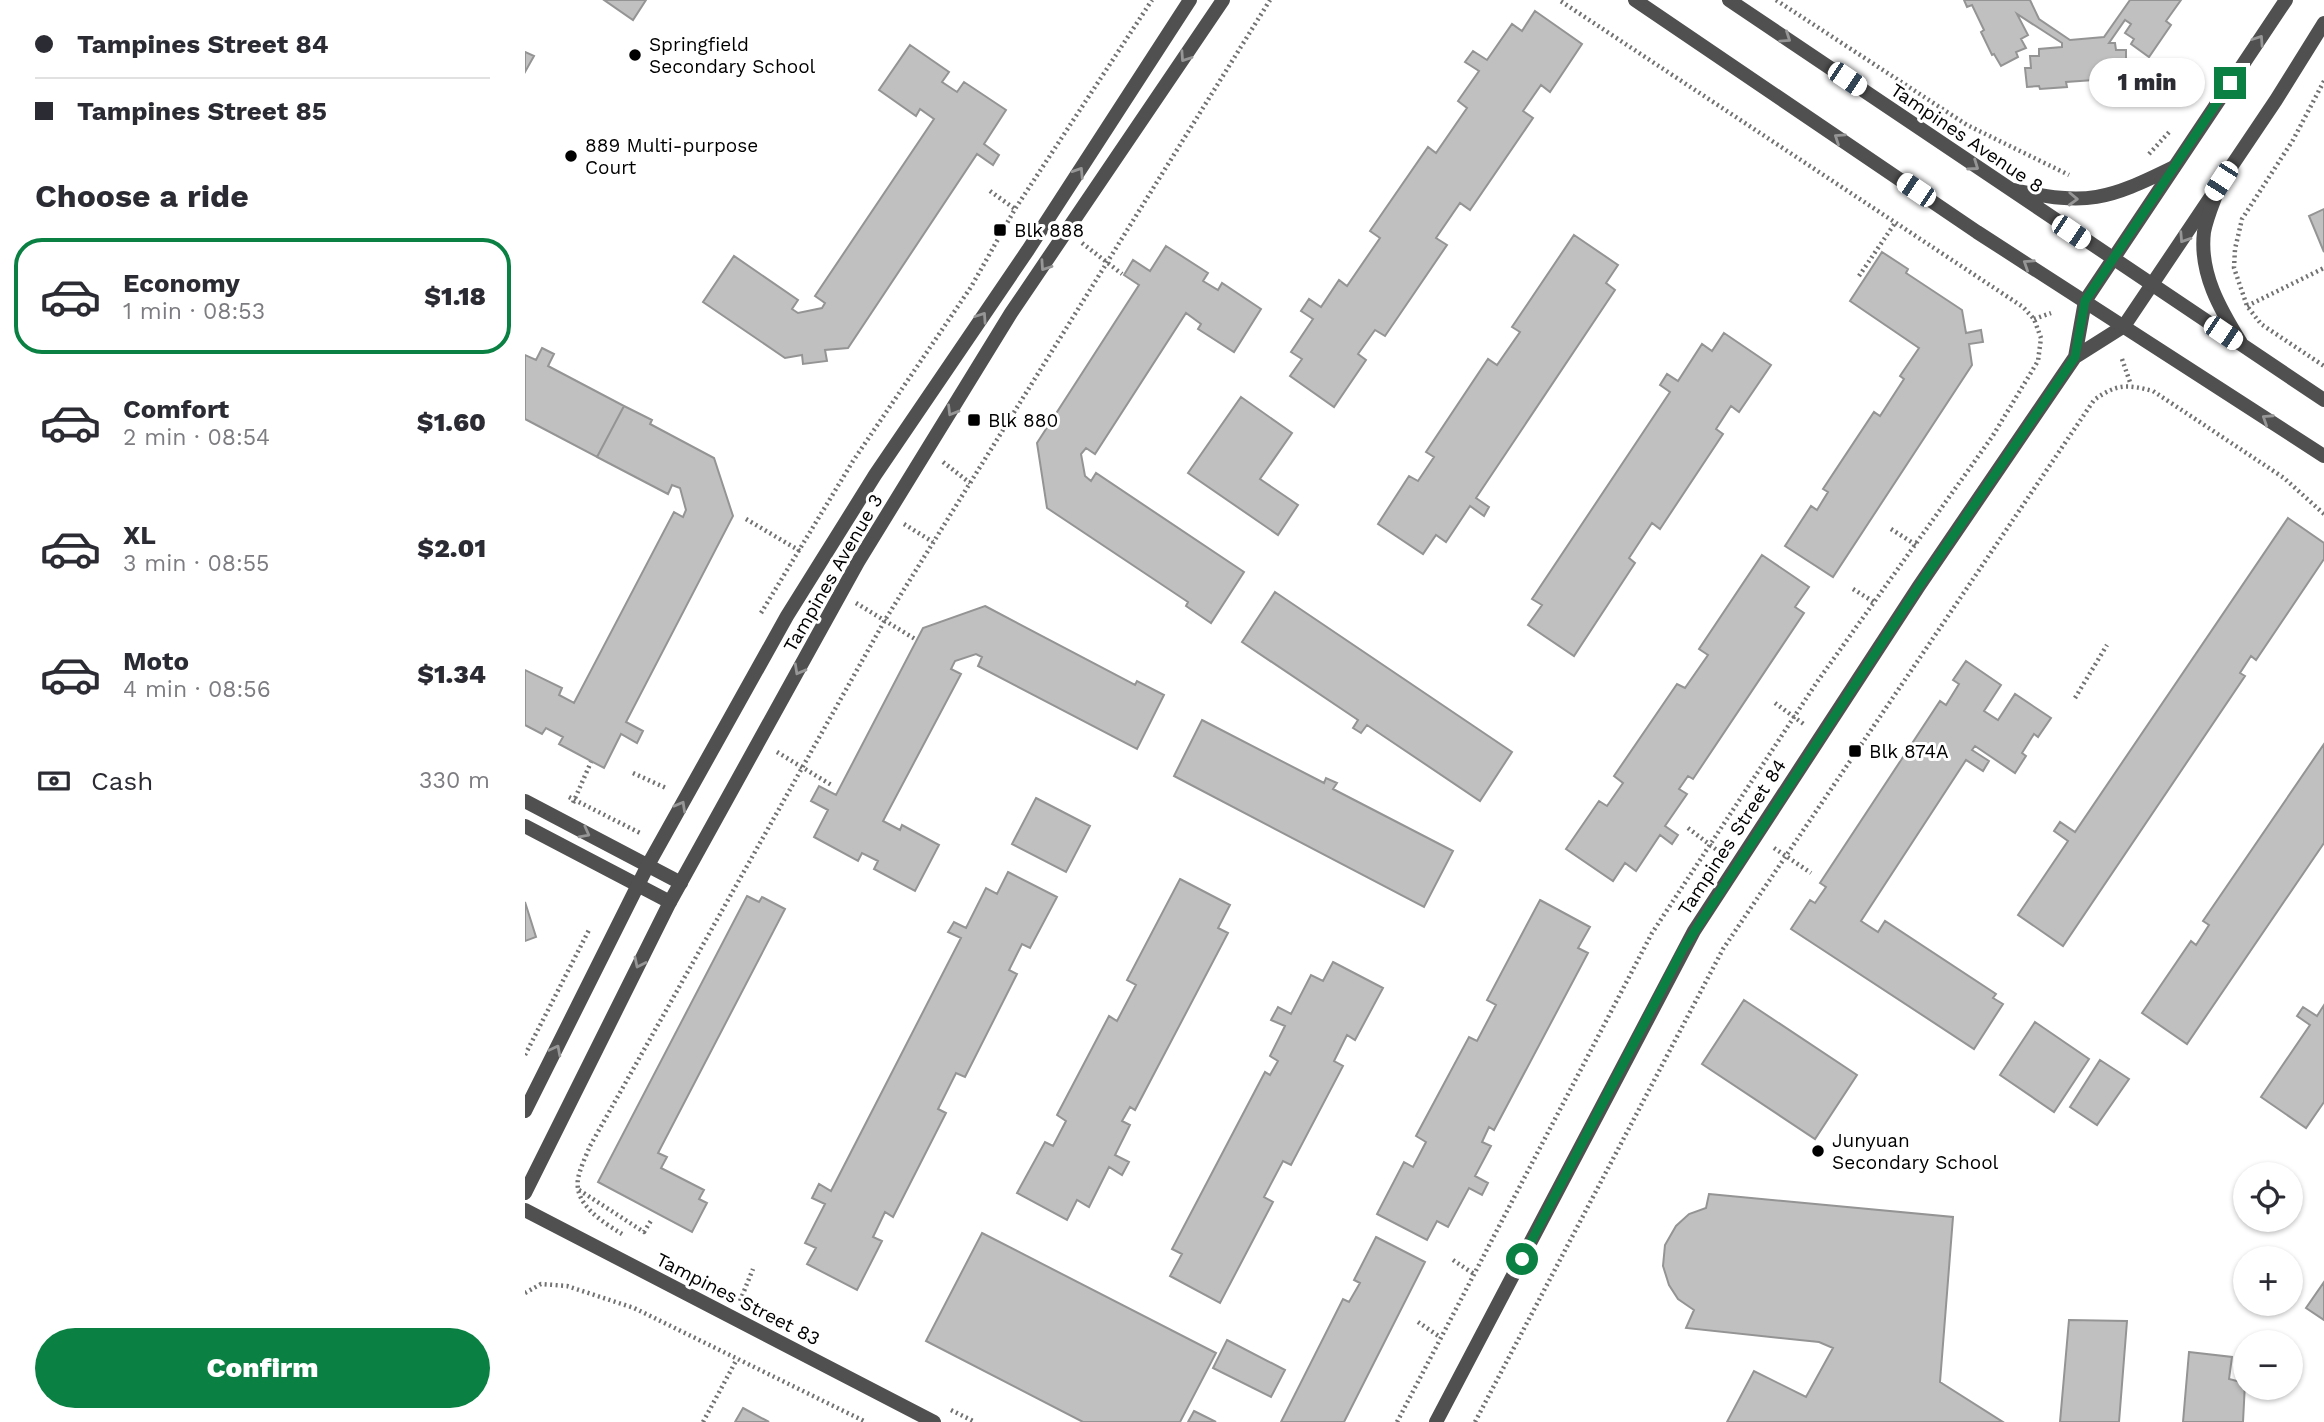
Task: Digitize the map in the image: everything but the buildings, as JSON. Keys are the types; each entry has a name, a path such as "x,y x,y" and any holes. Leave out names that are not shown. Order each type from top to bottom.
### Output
{"street":[{"name":"Tampines Avenue 3","path":"525,1111 648,865 787,616 869,485 1028,250 1190,0"},
{"name":"Tampines Avenue 3","path":"525,1193 670,902 841,594 1011,313 1223,0"},
{"path":"1635,0 1966,225 2324,456"},
{"name":"Tampines Avenue 8","path":"1729,0 2324,400"},
{"path":"2075,357 2085,301 2286,0"},
{"path":"2243,346 2213,294 2204,262 2204,231 2221,181 2324,23"},
{"path":"2006,188 2052,198 2082,200 2105,197 2174,167"},
{"name":"Tampines Street 84","path":"1436,1422 1683,949 1919,586 2075,357 2124,326 2221,181"},
{"path":"525,801 681,883"},
{"path":"525,826 670,902"},
{"name":"Tampines Street 83","path":"525,1210 934,1422"}],"path":[{"path":"579,1203 586,1205 578,1190 578,1178 596,1135 885,620 1270,0"},
{"path":"1559,0 2023,307 2034,319 2051,313"},
{"path":"1776,0 1967,125 2067,175 2079,176"},
{"path":"2324,81 2293,140 2242,219 2234,268 2247,306 2261,324 2324,366"},
{"path":"2149,155 2178,120"},
{"path":"990,191 1015,209"},
{"path":"1860,276 1895,223"},
{"path":"1067,232 1122,274"},
{"path":"2247,306 2324,268"},
{"path":"2122,359 2131,385"},
{"path":"1475,1422 1723,948 2094,400 2109,389 2131,385 2153,391 2284,478 2324,514"},
{"path":"928,450 970,483"},
{"path":"889,514 933,542"},
{"path":"746,520 798,550"},
{"path":"1891,528 1915,544"},
{"path":"1853,589 1874,602"},
{"path":"841,594 915,639"},
{"path":"2075,698 2107,645"},
{"path":"1775,704 1794,717"},
{"path":"760,741 833,786"},
{"path":"574,800 591,762"},
{"path":"633,773 666,788"},
{"path":"562,794 640,833"},
{"path":"1688,828 1710,845"},
{"path":"1786,855 1811,873"},
{"path":"578,1190 644,1232 652,1219"},
{"path":"1453,1260 1474,1274"},
{"path":"743,1294 753,1269"},
{"path":"525,1293 540,1284 567,1286 634,1308 866,1422"},
{"path":"1418,1322 1441,1337"},
{"path":"703,1422 737,1359"}],"place":[{"name":"Springfield Secondary School","path":"635,55"},
{"name":"889 Multi-purpose Court","path":"571,156"},
{"name":"Blk 888","path":"1000,230"},
{"name":"Blk 880","path":"974,420"},
{"name":"Blk 874A","path":"1855,751"},
{"name":"Junyuan Secondary School","path":"1818,1151"}],"route":[{"path":"1522,1259 1683,949 1796,771 2075,357 2085,301 2230,83"}]}
